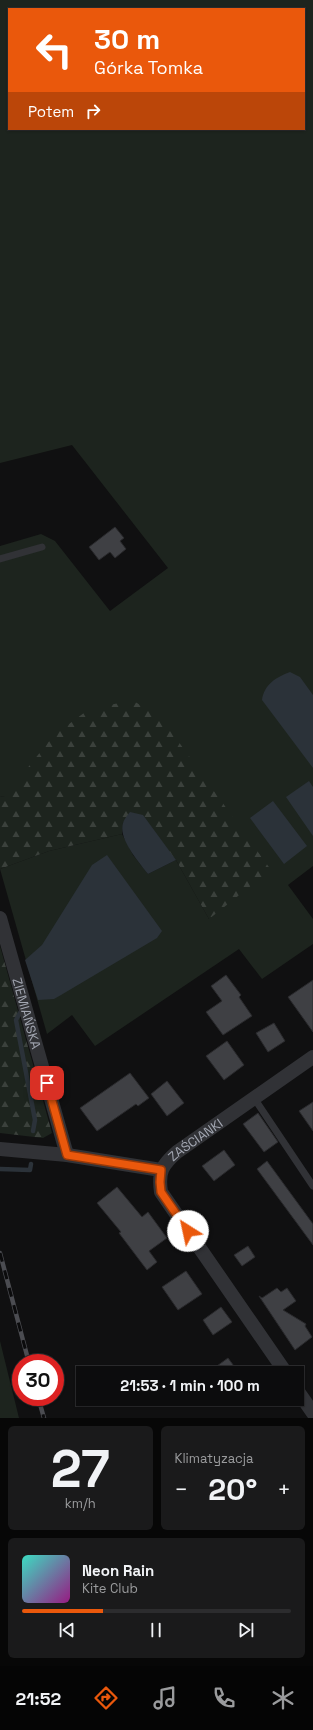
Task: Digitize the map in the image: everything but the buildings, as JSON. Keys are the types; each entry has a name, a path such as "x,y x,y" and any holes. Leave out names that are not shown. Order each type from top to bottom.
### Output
{"street":[{"name":"ZIEMIAŃSKA","path":"0,918 67,1155"},
{"name":"ZAŚCIANKI","path":"281,1366 161,1192 161,1170 168,1160 177,1152 313,1057"},
{"path":"0,1149 67,1155 161,1170"},
{"path":"304,1400 313,1413"}],"lane":[{"path":"0,559 42,547"},
{"path":"254,1098 313,1186"}],"green space":[{"path":"0,0 313,0 313,866 288,885 313,919 313,944 262,979 239,949 95,1046 72,1015 47,1034 0,869 49,851 122,834 133,855 148,874 176,860 209,919 234,820 5,796 0,797 0,546 41,534 55,541 110,611 168,568 72,445 0,463"},
{"path":"132,700 155,714 173,734 271,870 209,919 176,860 123,822 122,834 49,851 0,869 0,797 5,796 54,735 88,710"},
{"path":"0,946 52,1133 43,1138 0,1133"},
{"path":"0,1341 12,1390 12,1406 16,1406 19,1418 0,1418"}],"shaded area":[{"path":"290,672 300,677 313,695 313,768 262,700 265,690 272,682 280,676"},
{"path":"309,781 313,787 313,836 286,797"},
{"path":"273,801 307,846 284,864 250,818"},
{"path":"130,812 143,815 176,860 148,874 126,843 122,829 123,823"},
{"path":"107,855 162,931 157,938 54,999 38,1000 25,960 42,945 92,865"}],"waterway":[{"path":"21,1011 16,1020 35,1120 33,1131"},
{"path":"0,1169 30,1170 31,1164"}],"railway":[{"path":"0,1253 27,1354"},
{"path":"41,1406 44,1418"}],"route":[{"path":"47,1083 67,1155 161,1170 161,1192 188,1231"}]}
